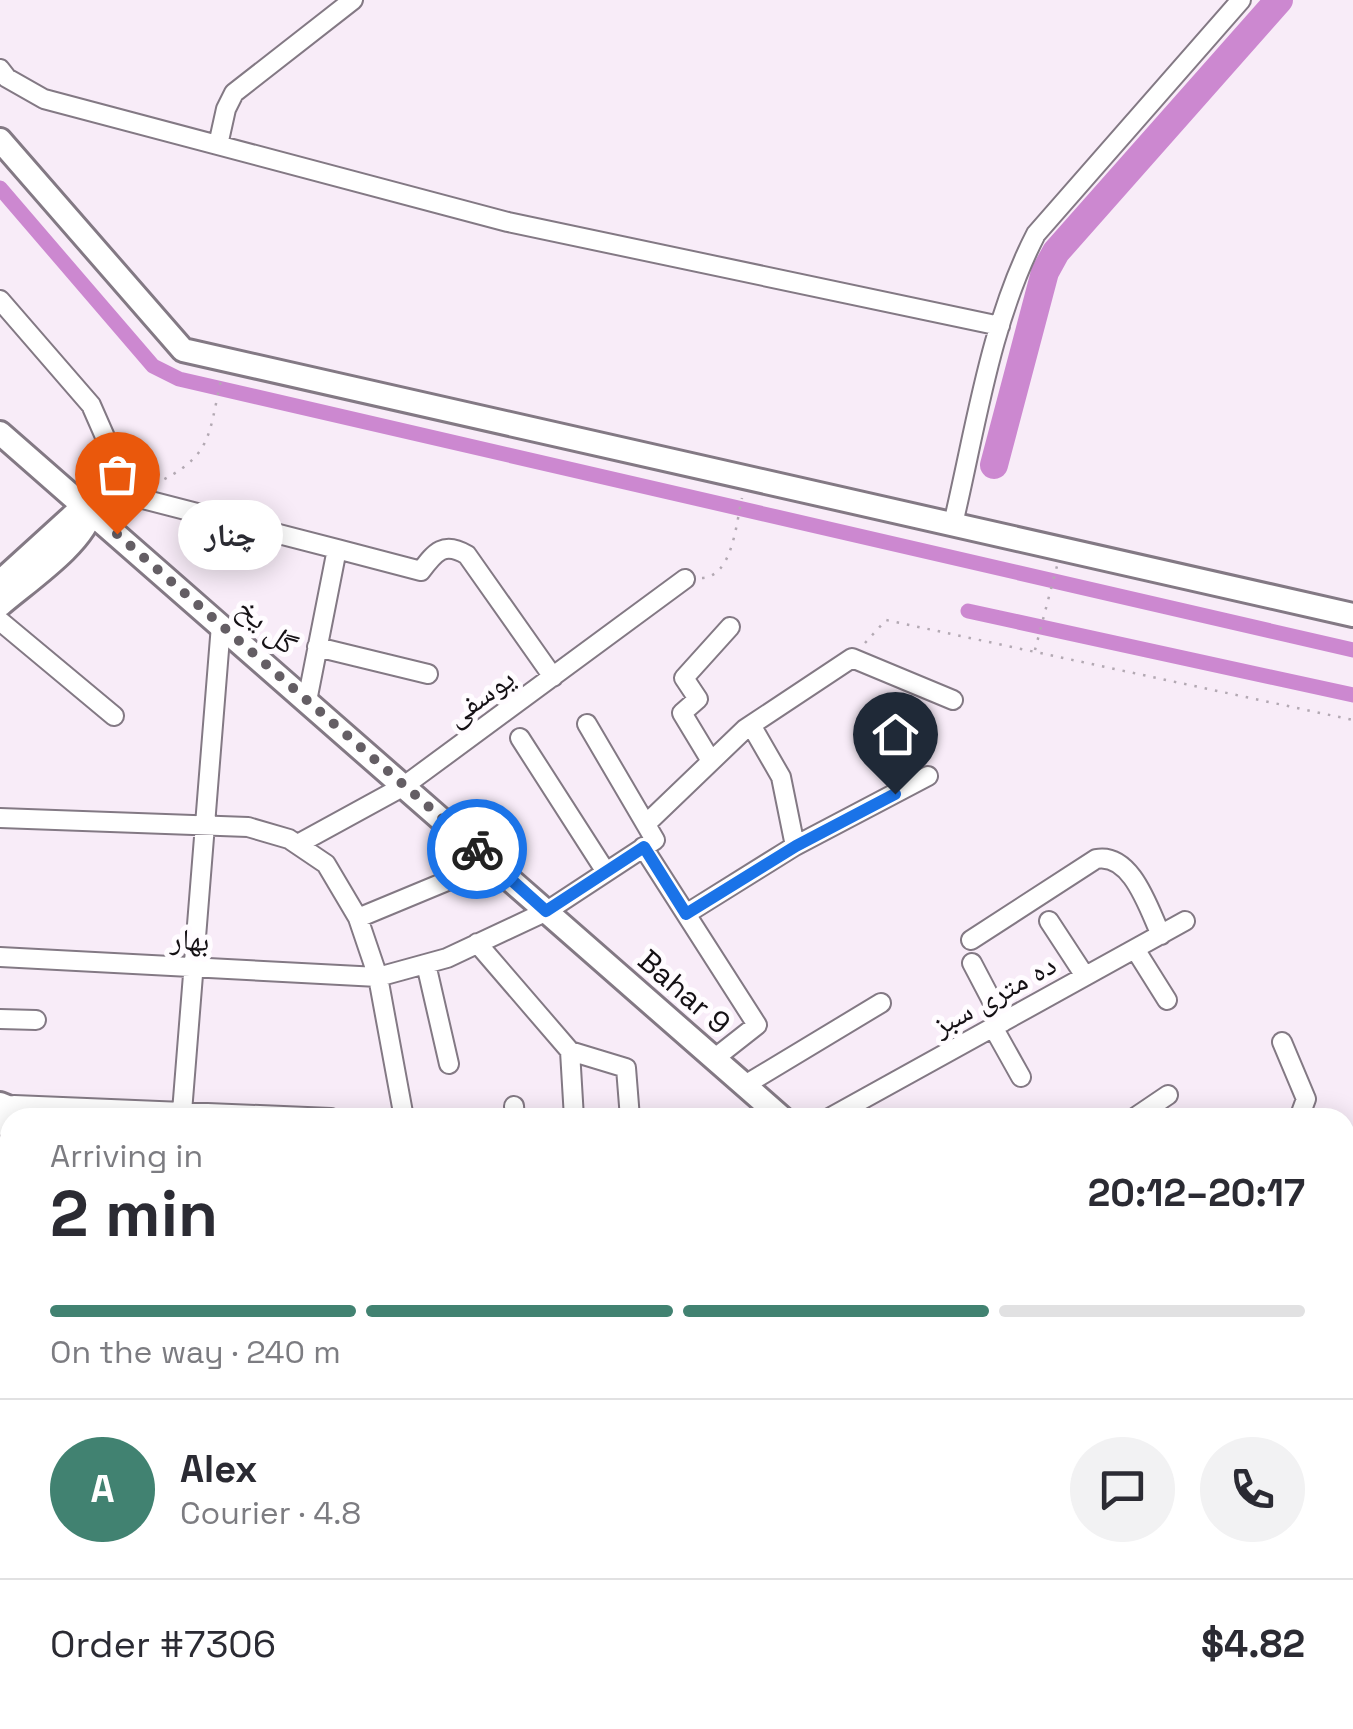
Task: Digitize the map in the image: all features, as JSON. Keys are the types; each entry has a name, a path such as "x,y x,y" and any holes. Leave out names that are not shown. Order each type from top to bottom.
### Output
{"main road":[{"path":"0,140 183,350 1353,615"},
{"name":"گل یخ","path":"0,433 404,786"},
{"path":"0,605 89,524 91,512 77,512 3,575"},
{"name":"Bahar 9","path":"404,786 771,1108"}],"street":[{"path":"218,145 234,94 354,0"},
{"path":"953,524 1000,326 1018,268 1036,234 1241,0"},
{"path":"0,69 7,78 44,99 508,222 1000,326"},
{"path":"0,300 91,405 131,496"},
{"path":"91,512 113,498 131,496 421,570 436,551 444,548 467,555 553,678"},
{"path":"307,701 337,550"},
{"name":"یوسفی","path":"298,844 404,786 686,579"},
{"path":"0,621 114,716"},
{"path":"182,1108 221,625"},
{"path":"710,761 682,713 698,699 684,678 730,627"},
{"path":"317,647 428,674"},
{"path":"852,658 953,700"},
{"name":"بهار","path":"0,957 378,977 426,964 546,911 606,872 648,837 710,761 751,725 852,658"},
{"path":"587,724 686,914 757,1025 715,1058"},
{"path":"751,725 781,777 796,846"},
{"path":"520,738 606,872"},
{"path":"686,914 796,846 928,776"},
{"path":"0,818 248,827 289,838 326,864 358,918 378,977 402,1108"},
{"path":"971,940 1096,860 1106,858 1117,862 1135,882 1161,935"},
{"path":"358,918 452,879"},
{"name":"ده متری سبز","path":"847,1108 1185,921"},
{"path":"1049,922 1085,976"},
{"path":"478,943 570,1051 626,1068 629,1108"},
{"path":"1136,949 1167,1000"},
{"path":"972,963 1021,1078"},
{"path":"426,964 448,1064"},
{"path":"744,1084 881,1003"},
{"path":"0,1019 36,1020"},
{"path":"1282,1042 1306,1098 1302,1108"},
{"path":"570,1051 573,1108"},
{"path":"1149,1108 1168,1095"}],"path":[{"path":"131,496 185,470 208,442 222,378"},
{"path":"686,579 712,578 724,568 744,494"},
{"path":"1035,652 1057,566"},
{"path":"852,658 886,620 1353,720"}],"waterway":[{"path":"994,465 1045,272 1056,252 1279,0"},
{"path":"0,188 153,366 179,379 1353,650"},
{"path":"968,611 1353,695"}],"way so far":[{"path":"117,534 477,849"}],"place":[{"name":"چنار","path":"117,534"}],"route":[{"path":"477,849 546,911 644,847 686,914 796,846 895,794"}]}
